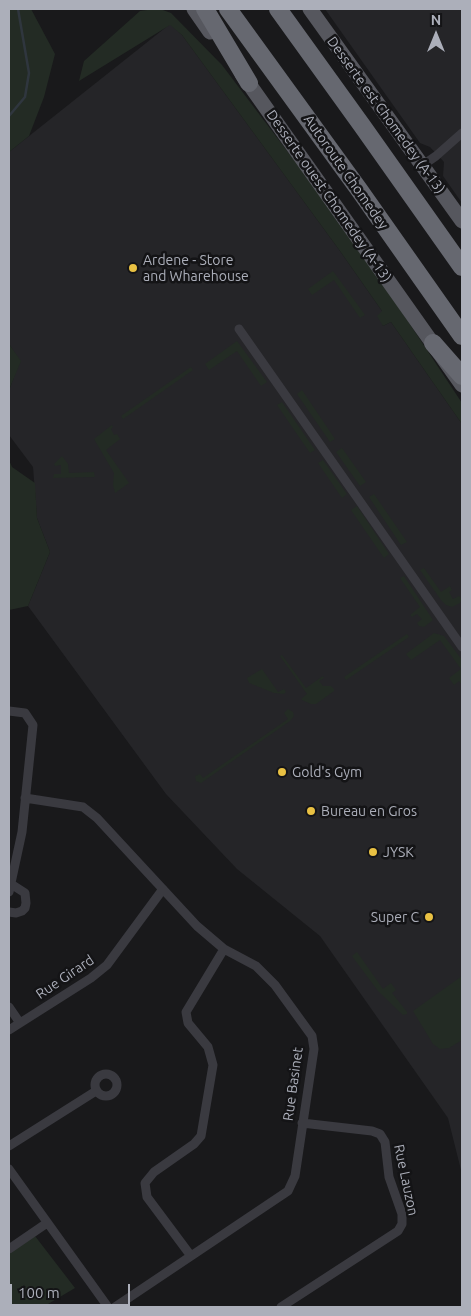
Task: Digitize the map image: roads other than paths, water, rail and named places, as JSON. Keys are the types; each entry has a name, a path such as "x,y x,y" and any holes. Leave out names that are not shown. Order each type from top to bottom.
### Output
{"highway":[{"path":"205,9 248,83"},
{"name":"Autoroute Chomedey","path":"228,9 333,152 462,336"},
{"path":"278,9 364,127 462,267"},
{"path":"433,344 462,376"}],"main road":[{"name":"Desserte ouest Chomedey (A-13)","path":"194,9 462,385"},
{"name":"Desserte est Chomedey (A-13)","path":"310,9 462,221"}],"street":[{"path":"423,165 462,133"},
{"path":"239,329 462,647"},
{"path":"9,710 25,712 33,725 22,832 10,888 24,893 26,903 22,911 16,913 9,912"},
{"name":"Rue Basinet","path":"25,798 83,807 97,818 197,926 224,949 256,966 276,985 312,1036 314,1049 294,1176 288,1191 115,1307"},
{"name":"Rue Girard","path":"9,1030 91,978 107,965 163,889"},
{"path":"191,1256 147,1197 145,1183 154,1172 194,1144 201,1136 213,1065 208,1047 188,1023 186,1012 224,949"},
{"path":"9,1007 20,1023"},
{"path":"9,1146 96,1092"},
{"name":"Rue Lauzon","path":"281,1307 398,1231 402,1224 402,1214 389,1177 385,1142 380,1134 372,1131 302,1123"},
{"path":"9,1170 108,1307"},
{"path":"9,1249 47,1223"}],"waterway":[{"path":"9,116 25,97 29,73 18,9"}],"place":[{"name":"Ardene - Store and Wharehouse","path":"133,268"},
{"name":"Gold's Gym","path":"282,772"},
{"name":"Bureau en Gros","path":"311,811"},
{"name":"JYSK","path":"373,852"},
{"name":"Super C","path":"429,917"}]}
